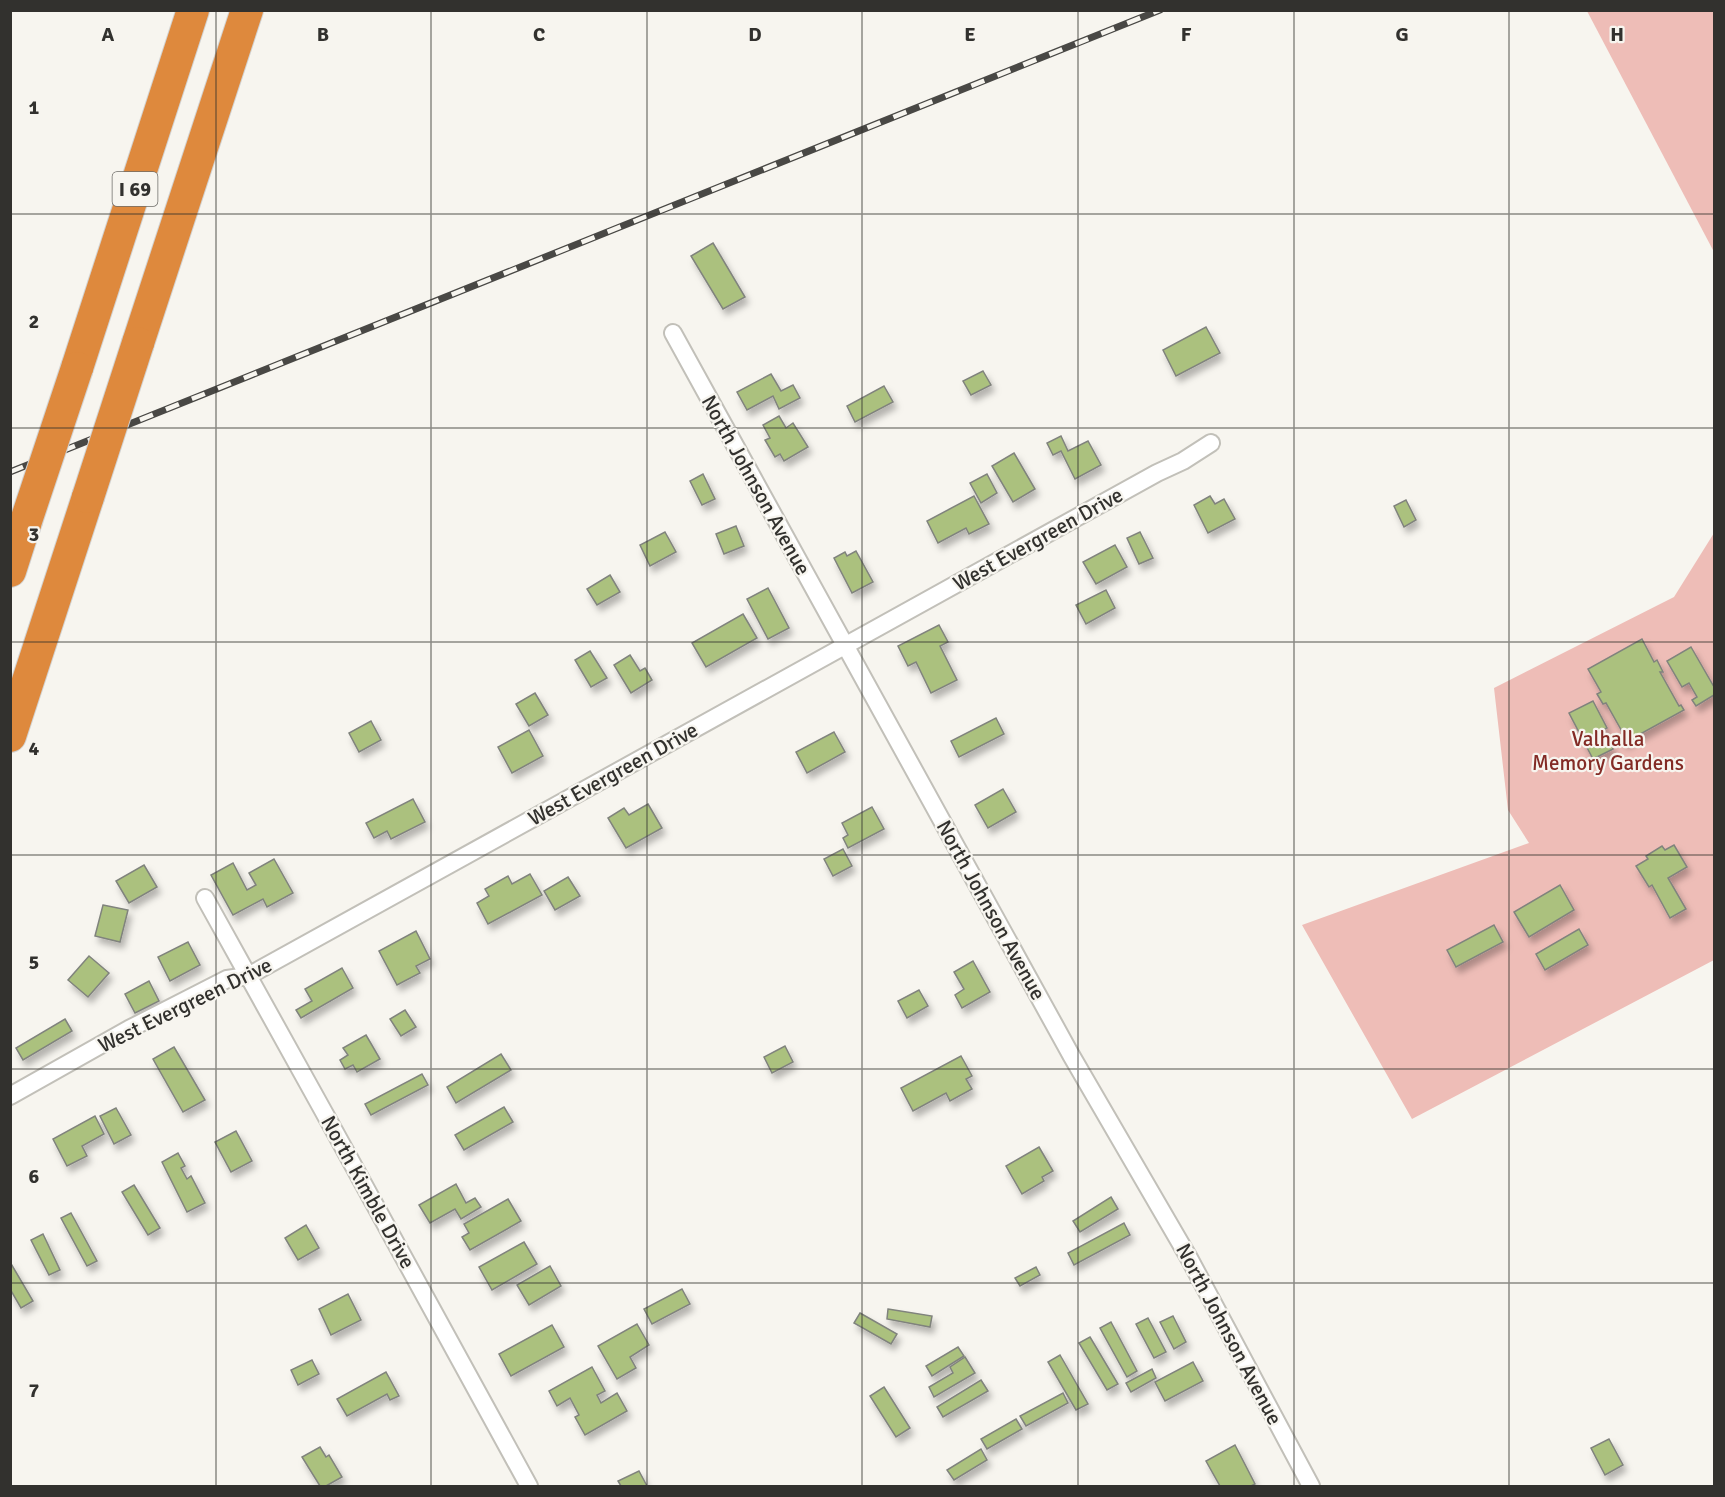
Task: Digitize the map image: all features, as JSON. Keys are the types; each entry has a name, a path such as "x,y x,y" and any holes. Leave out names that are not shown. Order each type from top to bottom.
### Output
{"highway":[{"name":"I 69","path":"10,571 193,10"},
{"name":"I 69","path":"10,736 247,10"}],"street":[{"name":"North Johnson Avenue","path":"673,333 1071,1055 1189,1258 1311,1486"},
{"name":"West Evergreen Drive","path":"10,1096 129,1029 208,989 227,980 248,976 1157,473 1183,461 1211,443"},
{"name":"North Kimble Drive","path":"205,898 529,1486"}],"green space":[{"path":"1587,11 1714,11 1714,252"},
{"name":"Valhalla Memory Gardens","path":"1714,533 1714,960 1412,1119 1302,925 1529,843 1508,810 1494,688 1674,597"}],"building":[{"path":"713,243 745,297 723,309 691,256"},
{"path":"1206,327 1220,353 1176,376 1163,350"},
{"path":"983,371 991,385 971,395 963,381"},
{"path":"771,374 781,391 793,385 800,398 779,409 773,396 747,410 737,392"},
{"path":"884,386 893,402 855,422 847,406"},
{"path":"779,416 786,428 793,423 808,447 784,461 780,454 775,457 765,440 770,438 763,425"},
{"path":"1061,436 1068,451 1088,441 1101,465 1075,479 1061,451 1053,455 1047,443"},
{"path":"1014,453 1035,489 1013,502 992,466"},
{"path":"703,474 715,499 702,505 690,481"},
{"path":"987,474 997,493 981,503 970,483"},
{"path":"974,496 989,524 969,534 966,528 938,543 927,521"},
{"path":"1210,496 1215,504 1224,499 1235,519 1208,533 1194,505"},
{"path":"1406,500 1416,520 1404,527 1394,506"},
{"path":"736,526 744,546 724,554 716,534"},
{"path":"665,532 676,552 650,566 640,545"},
{"path":"1140,532 1153,558 1139,564 1127,538"},
{"path":"1115,545 1127,567 1096,584 1083,562"},
{"path":"856,551 873,582 852,593 834,558 845,552 847,556"},
{"path":"610,575 620,592 597,605 587,589"},
{"path":"768,588 789,628 768,639 747,599"},
{"path":"1106,590 1115,608 1086,624 1076,605"},
{"path":"743,614 757,638 706,667 692,643"},
{"path":"939,625 948,642 940,646 957,680 931,693 916,662 908,666 898,646"},
{"path":"1642,639 1654,662 1657,660 1663,672 1660,672 1679,706 1681,705 1684,710 1624,743 1621,737 1624,735 1606,703 1603,704 1597,694 1601,692 1588,669"},
{"path":"1691,647 1714,687 1714,695 1696,706 1692,700 1697,697 1689,683 1682,687 1667,661"},
{"path":"590,651 607,678 591,687 575,660"},
{"path":"630,655 640,671 645,668 652,680 631,693 614,665"},
{"path":"535,693 548,715 529,726 516,704"},
{"path":"1593,701 1607,728 1601,731 1607,745 1611,743 1613,749 1593,759 1569,713"},
{"path":"996,718 1004,734 959,757 951,741"},
{"path":"371,721 381,740 359,752 349,733"},
{"path":"529,730 543,756 512,773 498,747"},
{"path":"834,732 845,752 807,773 796,752"},
{"path":"1003,789 1016,812 988,828 975,805"},
{"path":"413,799 425,822 391,839 387,831 374,838 366,823"},
{"path":"648,804 662,828 626,848 608,818 624,808 629,815"},
{"path":"872,807 884,829 848,848 843,838 848,835 842,823"},
{"path":"1674,845 1687,867 1668,878 1686,909 1670,918 1652,885 1649,887 1636,866 1648,859 1646,856 1662,846 1665,850"},
{"path":"843,849 852,866 833,876 824,859"},
{"path":"274,859 293,893 267,907 263,899 233,915 211,875 233,863 247,890 256,885 249,873"},
{"path":"144,865 157,887 129,903 116,881"},
{"path":"530,874 542,895 488,924 477,903 489,896 485,889 508,876 512,884"},
{"path":"568,877 580,896 555,910 544,891"},
{"path":"1560,885 1574,910 1529,937 1514,912"},
{"path":"103,905 128,910 120,942 95,936"},
{"path":"1494,925 1503,942 1456,967 1447,950"},
{"path":"1579,929 1588,945 1545,970 1536,954"},
{"path":"416,931 430,959 416,966 420,973 397,985 379,951"},
{"path":"188,942 200,965 170,981 158,957"},
{"path":"89,956 109,973 88,997 68,980"},
{"path":"973,961 990,992 962,1008 955,995 964,989 954,972"},
{"path":"342,968 353,988 301,1018 296,1010 312,1001 305,989"},
{"path":"149,981 159,1001 135,1013 125,994"},
{"path":"919,990 928,1006 907,1018 898,1001"},
{"path":"405,1010 416,1027 401,1036 390,1019"},
{"path":"65,1019 72,1031 23,1060 16,1048"},
{"path":"366,1035 380,1059 357,1072 353,1065 345,1069 340,1060 348,1055 343,1048"},
{"path":"785,1046 793,1062 772,1073 764,1057"},
{"path":"174,1047 205,1100 183,1112 153,1059"},
{"path":"501,1054 511,1070 456,1103 447,1087"},
{"path":"961,1056 972,1076 966,1079 972,1089 950,1101 946,1093 913,1111 901,1088"},
{"path":"422,1074 428,1085 371,1115 365,1104"},
{"path":"504,1107 513,1122 464,1150 455,1135"},
{"path":"116,1108 131,1135 114,1144 100,1116"},
{"path":"95,1116 104,1134 82,1146 87,1156 67,1166 53,1139"},
{"path":"236,1131 252,1161 231,1172 215,1142"},
{"path":"1039,1147 1053,1171 1042,1177 1044,1181 1022,1194 1006,1166"},
{"path":"178,1153 185,1166 181,1168 187,1179 191,1176 205,1203 187,1212 162,1162"},
{"path":"456,1184 466,1203 475,1198 481,1207 461,1219 455,1209 430,1223 419,1205"},
{"path":"134,1185 160,1228 148,1235 122,1192"},
{"path":"1111,1197 1118,1209 1080,1232 1073,1221"},
{"path":"508,1199 521,1221 470,1250 462,1237 469,1233 464,1224"},
{"path":"71,1213 97,1261 87,1266 61,1218"},
{"path":"1124,1223 1130,1235 1074,1265 1068,1253"},
{"path":"306,1225 319,1248 298,1260 285,1238"},
{"path":"43,1234 60,1270 49,1275 31,1240"},
{"path":"524,1242 537,1264 492,1290 479,1267"},
{"path":"10,1262 33,1301 21,1308 10,1289"},
{"path":"550,1266 561,1286 529,1305 517,1285"},
{"path":"1036,1267 1040,1275 1020,1286 1015,1278"},
{"path":"682,1289 690,1304 652,1324 644,1309"},
{"path":"348,1294 361,1320 331,1335 319,1309"},
{"path":"888,1309 932,1316 930,1327 887,1319"},
{"path":"860,1313 897,1334 891,1344 854,1323"},
{"path":"1173,1316 1186,1342 1174,1349 1160,1322"},
{"path":"1148,1318 1166,1352 1154,1358 1136,1324"},
{"path":"1111,1322 1137,1371 1127,1377 1100,1328"},
{"path":"637,1324 649,1345 630,1357 636,1368 617,1379 598,1346"},
{"path":"552,1325 564,1347 511,1376 499,1354"},
{"path":"1090,1337 1118,1384 1107,1390 1079,1343"},
{"path":"958,1347 964,1356 932,1376 926,1366"},
{"path":"1060,1355 1088,1404 1076,1410 1048,1362"},
{"path":"965,1357 975,1373 934,1397 929,1387 953,1373 950,1367"},
{"path":"312,1360 319,1374 298,1385 291,1370"},
{"path":"1193,1362 1203,1381 1165,1401 1155,1382"},
{"path":"592,1367 605,1391 597,1395 601,1403 617,1393 627,1411 585,1435 575,1417 579,1415 570,1398 557,1406 549,1391"},
{"path":"1152,1369 1156,1378 1131,1392 1126,1383"},
{"path":"386,1372 399,1396 390,1400 387,1394 347,1416 337,1399"},
{"path":"981,1380 988,1391 943,1417 937,1407"},
{"path":"884,1387 910,1428 896,1437 870,1396"},
{"path":"1063,1393 1068,1403 1026,1426 1020,1416"},
{"path":"1016,1419 1022,1429 987,1449 981,1439"},
{"path":"1609,1439 1623,1465 1605,1475 1591,1448"},
{"path":"1235,1445 1255,1484 1251,1486 1220,1486 1206,1461"},
{"path":"320,1447 326,1457 329,1455 342,1477 326,1486 320,1486 302,1457"},
{"path":"981,1449 987,1460 954,1480 947,1470"},
{"path":"639,1471 647,1486 621,1486 618,1481"}],"railway":[{"path":"10,472 1160,10"}]}
